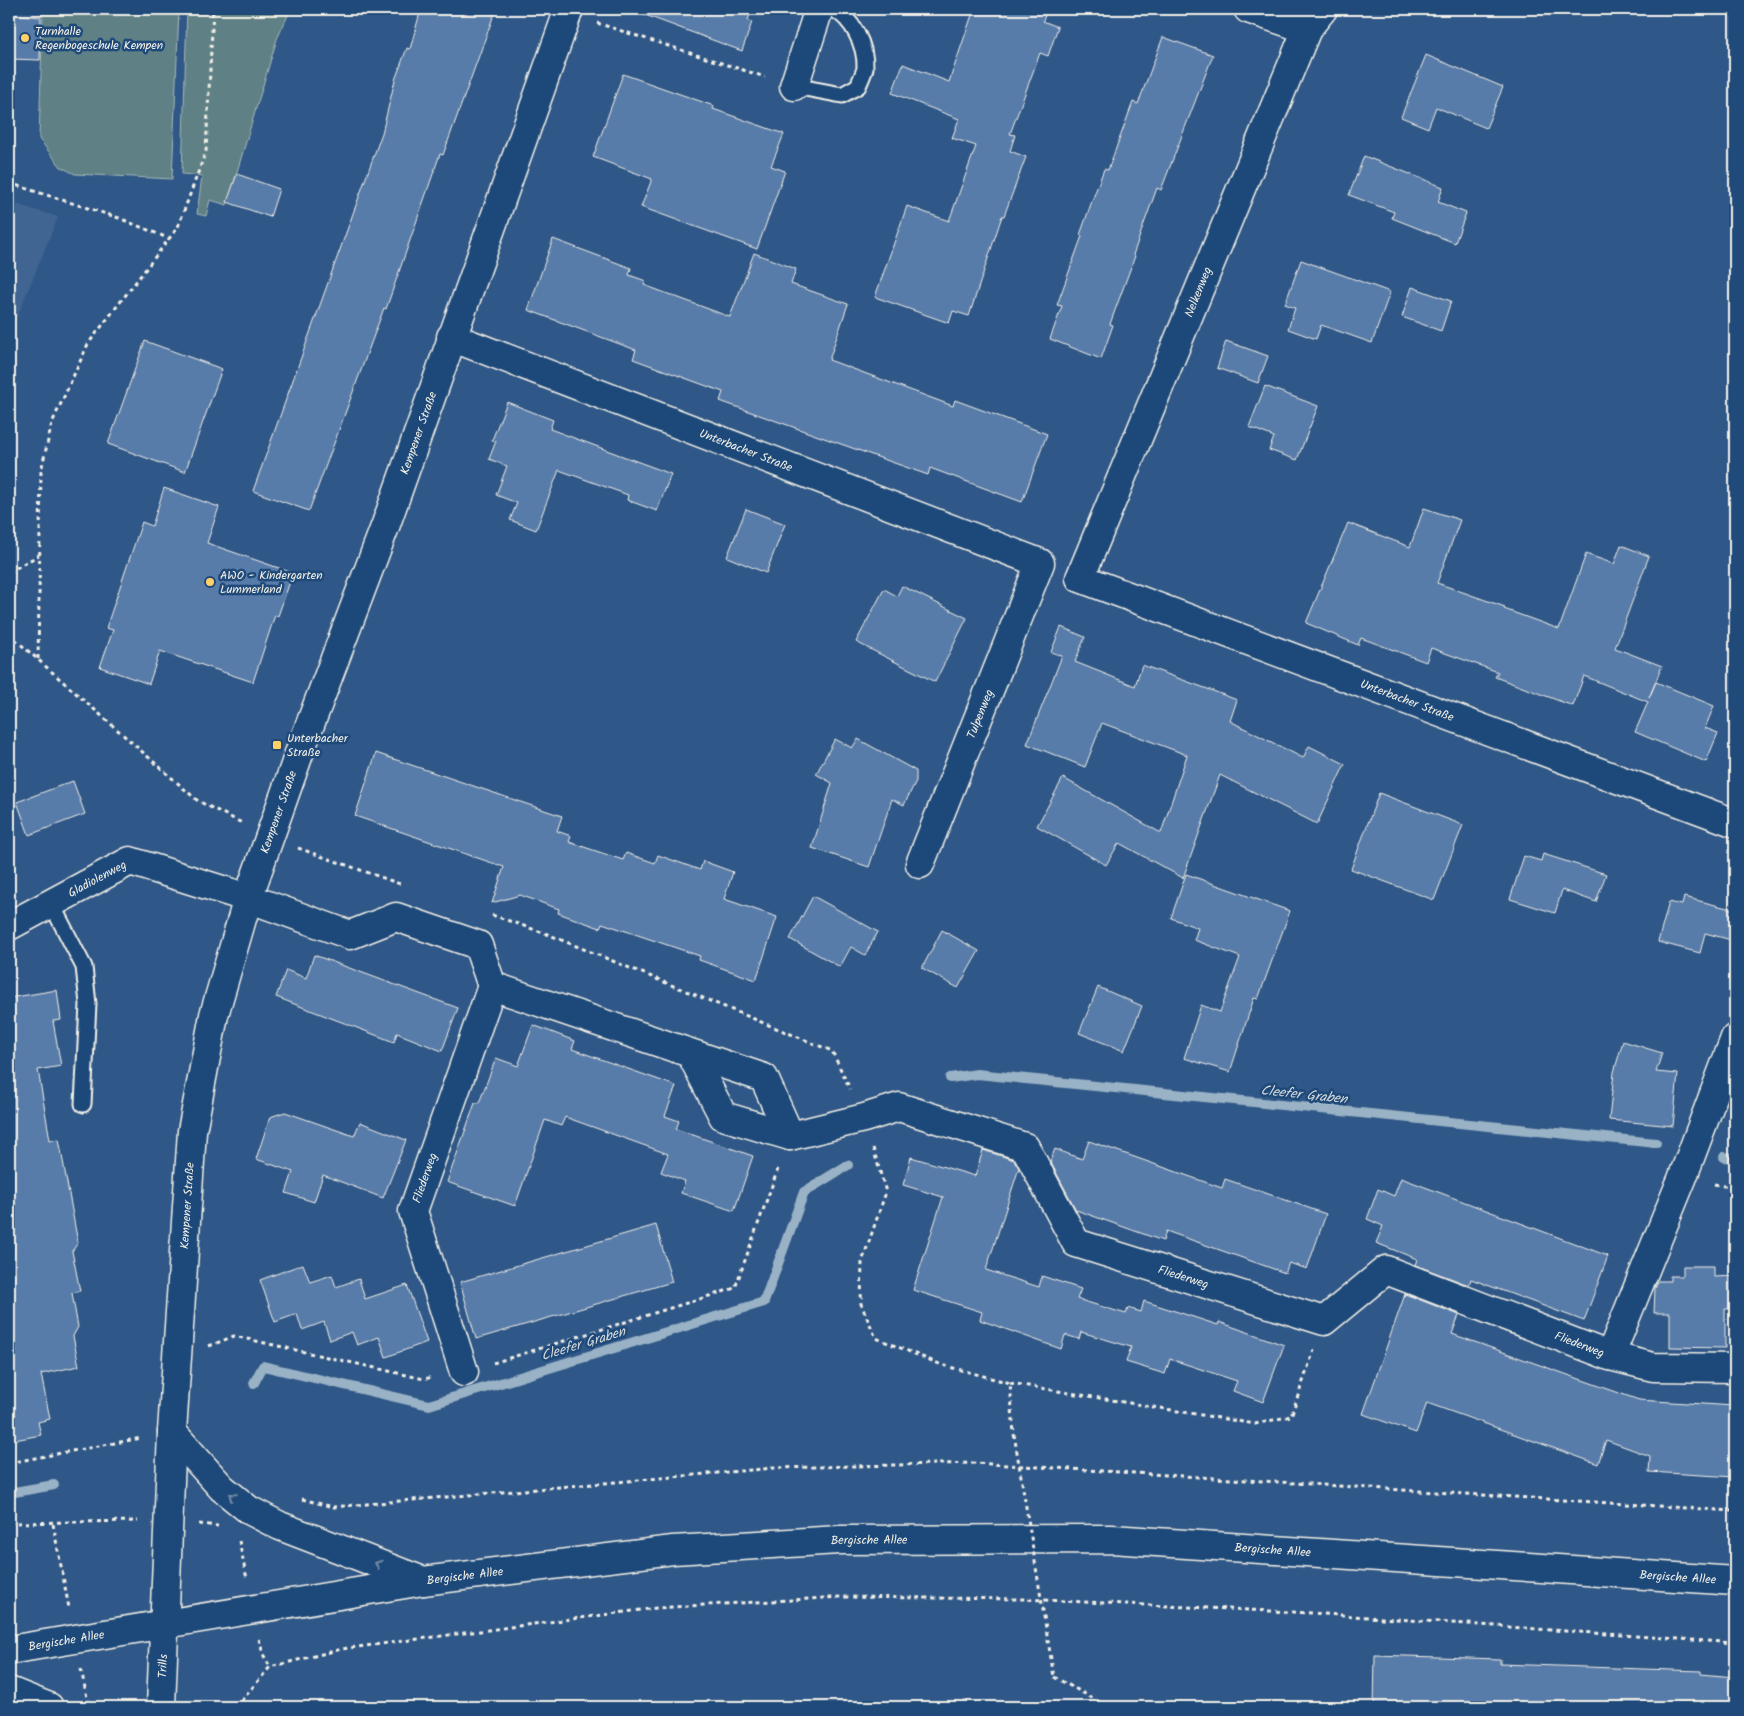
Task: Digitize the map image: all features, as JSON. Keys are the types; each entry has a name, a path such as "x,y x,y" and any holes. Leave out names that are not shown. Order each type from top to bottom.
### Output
{"street":[{"path":"794,86 819,9"},
{"path":"1248,9 1315,19"},
{"name":"Kempener Straße","path":"164,1624 167,1521 176,1359 192,1131 214,1015 248,898 300,751 386,524 568,11"},
{"name":"Nelkenweg","path":"1080,578 1315,19"},
{"name":"Unterbacher Straße","path":"451,337 1040,563"},
{"name":"Tulpenweg","path":"920,864 1040,563"},
{"name":"Unterbacher Straße","path":"1080,578 1735,823"},
{"name":"Gladiolenweg","path":"9,926 130,860 248,898"},
{"path":"248,898 350,935 396,917 478,945 492,986 764,1078 790,1136"},
{"name":"Fliederweg","path":"464,1372 413,1211 492,986"},
{"name":"Fliederweg","path":"1610,1356 1682,1179 1735,1038"},
{"path":"692,1054 723,1116 790,1136"},
{"name":"Fliederweg","path":"790,1136 864,1118 899,1107 1025,1147 1076,1243 1324,1321 1386,1270 1610,1356 1653,1367 1735,1368"},
{"path":"172,1432 222,1488 249,1510 280,1526 423,1582"},
{"name":"Bergische Allee","path":"9,1650 423,1582 683,1550 839,1540 1103,1539 1735,1581"},
{"name":"Trills","path":"161,1707 164,1624"},
{"path":"9,1691 50,1707"}],"lane":[{"path":"794,86 842,95 858,86 865,68 859,36 844,14 833,9"},
{"path":"51,903 84,966 88,1004 83,1104"}],"path":[{"path":"38,660 40,471 52,423 88,344 178,227 206,151 213,9"},
{"path":"568,11 794,86"},
{"path":"9,183 119,218 170,239"},
{"path":"9,572 40,554"},
{"path":"176,1359 234,1336 424,1379 464,1372 735,1288 790,1136"},
{"path":"1010,1383 1255,1424 1291,1416 1324,1321"},
{"path":"9,1463 172,1432"},
{"path":"1014,1434 1054,1677 1107,1706 1132,1707"},
{"path":"298,1498 333,1507 774,1468 977,1463 1735,1511"},
{"path":"9,1523 167,1521 232,1527 249,1510"},
{"path":"236,1707 270,1667 342,1649 656,1608 841,1597 1022,1599 1311,1613 1735,1643"}],"shaded area":[{"path":"9,202 58,217 9,337"}],"green space":[{"path":"43,9 179,9 172,179 75,174 61,167 39,139"},
{"path":"187,9 291,9 277,39 227,205 210,200 206,216 197,214 202,176 182,174"}],"building":[{"path":"421,9 496,9 443,155 440,154 386,309 384,308 309,511 253,491 382,133 395,80 407,48 410,49"},
{"path":"637,9 752,9 748,20 752,22 742,51 637,12"},
{"path":"974,9 1047,9 1043,21 1058,27 1048,56 1040,53 1010,134 1015,135 1010,151 1026,157 1004,216 1002,216 969,316 953,311 949,323 875,297 907,206 949,221 976,146 952,138 959,119 892,93 903,64 949,82"},
{"name":"Turnhalle Regenbogeschule Kempen","path":"9,14 41,17 40,60 9,59"},
{"path":"1163,37 1213,55 1161,190 1157,188 1110,324 1113,325 1101,359 1050,339 1062,306 1057,305 1082,236 1080,235 1092,201 1104,169 1108,170 1133,102 1138,104"},
{"path":"1426,55 1503,87 1486,128 1436,107 1428,128 1401,117"},
{"path":"623,74 714,106 713,109 784,134 771,166 785,171 757,249 641,207 652,179 593,157"},
{"path":"1364,156 1443,187 1438,202 1466,213 1455,243 1392,218 1394,212 1349,195"},
{"path":"237,174 279,189 270,217 227,202"},
{"path":"553,239 631,268 629,275 646,281 644,285 730,317 754,253 796,269 791,284 848,304 829,360 953,406 955,400 1047,434 1022,502 930,468 928,475 720,401 723,392 633,359 636,350 528,310"},
{"path":"1301,260 1390,292 1372,343 1321,325 1316,339 1288,329 1295,308 1285,304"},
{"path":"1412,287 1451,301 1441,331 1402,317"},
{"path":"145,341 222,369 185,472 108,444"},
{"path":"1226,341 1268,356 1258,383 1217,368"},
{"path":"1265,386 1318,406 1297,460 1269,450 1274,437 1249,427"},
{"path":"507,402 553,420 550,429 671,474 657,511 627,500 628,495 559,470 536,530 510,520 517,503 496,495 507,466 489,459 496,441 492,440"},
{"name":"AWO - Kindergarten Lummerland","path":"164,488 219,507 207,543 293,573 278,616 275,615 253,682 160,651 149,684 100,667 113,630 106,628 142,522 152,526"},
{"path":"1424,508 1460,520 1437,583 1505,607 1504,609 1559,629 1586,554 1614,564 1621,545 1649,556 1615,648 1662,666 1649,698 1656,682 1714,706 1705,728 1718,733 1706,762 1635,732 1648,702 1584,676 1573,706 1495,677 1498,672 1431,648 1426,662 1361,638 1358,645 1306,623 1348,523 1410,547"},
{"path":"746,509 785,524 766,573 727,557"},
{"path":"902,586 967,618 935,682 856,642 884,589 897,596"},
{"path":"1061,627 1085,637 1075,662 1135,686 1142,665 1237,700 1230,721 1303,758 1309,746 1345,764 1317,824 1220,775 1183,878 1119,843 1106,865 1037,826 1063,778 1161,833 1187,755 1102,723 1085,767 1027,744 1062,656 1051,652"},
{"path":"835,739 852,748 858,739 916,771 916,781 904,805 892,799 869,867 812,848 832,783 816,774"},
{"path":"376,753 562,816 557,831 571,836 569,842 623,860 626,853 655,863 658,855 700,870 703,861 733,872 724,899 777,917 756,980 699,960 700,956 602,923 600,928 558,913 559,909 520,895 492,903 504,867 355,816"},
{"path":"73,781 85,814 29,835 17,802"},
{"path":"1379,793 1463,825 1434,900 1351,869"},
{"path":"1543,854 1606,874 1596,902 1562,890 1555,913 1510,899 1524,856 1541,861"},
{"path":"1186,874 1290,911 1258,999 1254,998 1230,1072 1184,1058 1201,1005 1220,1012 1240,957 1194,940 1198,928 1171,918"},
{"path":"813,896 878,932 865,955 851,947 840,967 790,939"},
{"path":"1684,897 1735,910 1735,941 1705,933 1700,953 1658,942 1669,902 1682,905"},
{"path":"942,930 979,951 958,988 922,968"},
{"path":"314,955 458,1008 442,1051 397,1033 394,1042 276,997 286,970 306,978"},
{"path":"1098,987 1142,1006 1124,1051 1079,1033"},
{"path":"57,990 61,1020 53,1021 61,1066 38,1070 50,1140 59,1139 78,1243 72,1251 80,1291 72,1293 78,1327 73,1336 79,1366 41,1374 50,1419 38,1422 41,1435 9,1441 9,998"},
{"path":"533,1025 575,1041 572,1049 676,1086 665,1116 679,1121 676,1129 753,1156 734,1211 681,1193 685,1181 661,1172 668,1154 565,1117 561,1126 545,1120 515,1206 447,1182 475,1103 479,1103 496,1058 518,1066"},
{"path":"1623,1041 1662,1053 1656,1072 1678,1074 1673,1126 1609,1120 1614,1072"},
{"path":"285,1112 354,1136 360,1122 406,1140 383,1198 323,1175 314,1202 286,1193 293,1172 256,1159 270,1117"},
{"path":"1089,1141 1222,1188 1225,1179 1326,1214 1307,1269 1289,1263 1285,1273 1166,1231 1163,1241 1076,1210 1050,1161 1055,1149 1082,1159"},
{"path":"983,1150 1014,1160 1019,1168 986,1270 1039,1287 1042,1276 1081,1289 1077,1299 1126,1314 1128,1308 1141,1312 1144,1301 1218,1325 1219,1322 1284,1345 1263,1402 1233,1391 1237,1381 1170,1359 1165,1374 1126,1362 1131,1347 1081,1332 1079,1339 1065,1335 1061,1349 980,1320 982,1312 913,1290 943,1197 903,1185 911,1157 975,1176"},
{"path":"1401,1178 1608,1256 1584,1321 1471,1279 1469,1285 1415,1265 1417,1259 1376,1243 1383,1226 1367,1219 1378,1189 1394,1196"},
{"path":"656,1225 672,1282 476,1339 460,1282"},
{"path":"303,1264 310,1282 332,1275 336,1287 359,1279 365,1299 407,1285 427,1342 386,1357 379,1337 357,1345 352,1332 330,1340 324,1322 302,1330 297,1314 275,1322 260,1280"},
{"path":"1683,1266 1714,1266 1714,1277 1735,1276 1735,1309 1725,1309 1725,1348 1670,1347 1670,1313 1654,1313 1655,1288 1658,1281 1670,1281 1670,1276 1683,1276"},
{"path":"1405,1294 1459,1315 1452,1334 1639,1400 1735,1406 1735,1477 1649,1472 1650,1456 1606,1440 1598,1464 1427,1403 1416,1433 1363,1414"},
{"path":"1375,1655 1500,1659 1500,1664 1701,1671 1701,1674 1735,1677 1735,1707 1374,1707"}],"waterway":[{"name":"Cleefer Graben","path":"950,1078 977,1074 1656,1143"},
{"name":"Cleefer Graben","path":"1724,1157 1735,1158"},
{"name":"Cleefer Graben","path":"254,1383 263,1366 429,1405 764,1302 804,1192 848,1165"},
{"name":"Cleefer Graben","path":"9,1493 54,1485"}],"place":[{"name":"Turnhalle Regenbogeschule Kempen","path":"25,38"},
{"name":"AWO - Kindergarten Lummerland","path":"210,582"},
{"name":"Unterbacher Straße","path":"277,745"}]}
